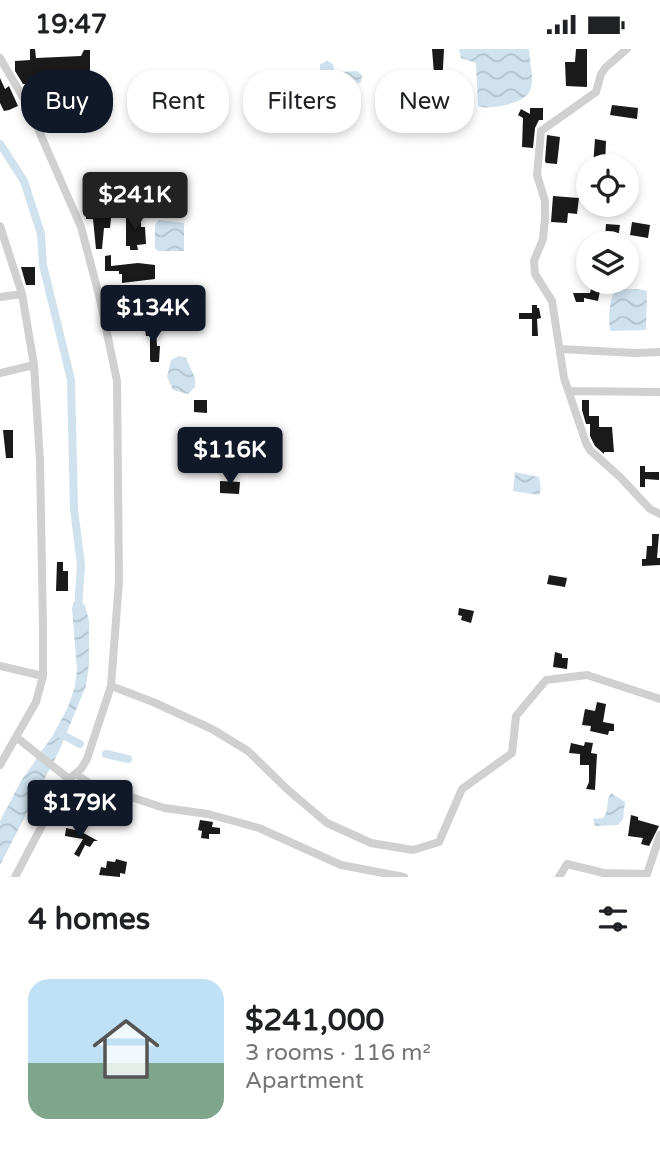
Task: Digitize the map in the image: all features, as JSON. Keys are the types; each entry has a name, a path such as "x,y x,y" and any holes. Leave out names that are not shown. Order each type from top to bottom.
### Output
{"street":[{"path":"627,49 601,73 596,92 541,131 537,174 545,201 545,218 543,239 534,261 535,274 552,301 564,378 590,450 650,509 660,514"},
{"path":"0,58 28,106 81,227 117,381 119,582 111,686 87,759 72,777 15,877"},
{"path":"0,226 22,294 34,365 40,461 43,676 36,702 0,765"},
{"path":"0,297 22,294"},
{"path":"561,349 660,352"},
{"path":"0,373 34,365"},
{"path":"569,391 660,392"},
{"path":"0,666 43,676"},
{"path":"111,686 212,729 248,751 327,823 371,843 413,850 439,842 462,789 512,753 516,716 546,680 587,675 660,699"},
{"path":"16,737 72,777 164,808 208,814 259,828 341,865 404,877"},
{"path":"559,877 568,864 604,873 646,876 660,835"}],"water":[{"path":"459,49 529,49 532,85 525,97 517,102 488,108 478,106 476,63 461,58"},
{"path":"327,61 333,64 334,70 320,70 320,64"},
{"path":"159,220 184,223 184,251 158,251 155,248 155,225"},
{"path":"639,289 647,291 646,330 610,331 614,294 639,294"},
{"path":"179,356 186,358 195,378 195,387 188,394 173,390 167,377 171,360"},
{"path":"515,472 539,477 539,495 513,491"},
{"path":"78,600 85,605 89,621 86,686 59,751 0,865 0,821 21,781 53,735 68,707 75,686 77,670 72,608"},
{"path":"88,785 122,798 119,809 111,812 76,802 75,796 79,790"},
{"path":"611,793 625,802 623,819 618,825 595,826 593,819 603,818"}],"building":[{"path":"30,49 35,49 36,58 81,56 84,50 90,50 90,70 21,70 21,81 15,71 15,61 30,60"},
{"path":"432,49 444,49 443,70 434,70"},
{"path":"576,49 587,49 587,87 566,86 565,62 575,62"},
{"path":"0,78 5,89 9,86 18,106 4,111 0,103"},
{"path":"612,105 638,108 637,119 610,115"},
{"path":"530,108 543,108 543,120 539,120 535,128 533,148 522,147 523,118 518,115 521,109 530,114"},
{"path":"547,135 560,137 557,164 545,161"},
{"path":"595,139 606,141 605,154 594,154"},
{"path":"553,196 576,198 576,214 568,213 567,223 551,222"},
{"path":"104,206 104,214 109,213 111,218 110,228 104,228 102,249 96,249 93,219 86,219 86,207"},
{"path":"126,214 141,214 141,227 145,227 146,244 137,245 138,250 130,250 130,246 126,246"},
{"path":"632,222 650,225 648,238 639,236 639,231 631,231"},
{"path":"606,224 620,225 619,231 606,231"},
{"path":"111,255 111,266 138,263 155,265 155,279 122,283 122,274 119,274 119,271 105,271 105,256"},
{"path":"21,267 35,267 35,285 26,285"},
{"path":"573,293 599,294 598,301 584,298 584,302 576,302"},
{"path":"532,305 537,305 541,318 537,319 538,336 532,336 532,319 519,319 519,313 532,313"},
{"path":"145,329 156,330 157,346 160,346 159,362 150,360 150,336 146,336"},
{"path":"194,400 207,400 207,413 194,412"},
{"path":"582,400 589,400 589,416 599,416 599,427 612,427 614,452 604,454 595,446 590,436 590,424 586,424 582,410"},
{"path":"3,430 13,430 13,458 6,458"},
{"path":"640,466 645,466 645,472 659,472 659,480 645,479 645,487 640,487"},
{"path":"220,481 240,482 239,494 220,493"},
{"path":"652,534 659,534 657,558 660,558 660,565 642,566 642,559 646,559 647,546 652,546"},
{"path":"57,562 63,562 63,571 68,571 68,591 56,591"},
{"path":"549,575 567,578 565,587 547,584"},
{"path":"459,608 474,611 471,623 461,620 462,616 458,615"},
{"path":"555,652 562,654 562,658 568,658 567,669 553,667"},
{"path":"597,702 606,704 603,722 614,724 614,731 609,731 608,735 590,731 591,726 582,725 585,709 595,711"},
{"path":"585,742 593,743 591,753 597,754 595,790 586,789 589,782 589,765 580,765 580,754 569,753 571,743 584,746"},
{"path":"631,815 659,826 649,846 641,844 643,838 628,836"},
{"path":"200,820 213,822 212,827 220,828 220,834 209,834 209,839 201,838 202,831 198,830"},
{"path":"66,828 80,831 98,841 94,841 90,847 85,845 79,857 74,854 83,839 65,836"},
{"path":"116,859 127,862 125,874 120,873 120,877 99,875 101,867 106,868 107,861 115,862"}],"waterway":[{"path":"0,144 24,181 41,234 43,265 71,380 74,509 81,565 78,609"},
{"path":"59,733 80,744"},
{"path":"106,754 128,759"}]}
